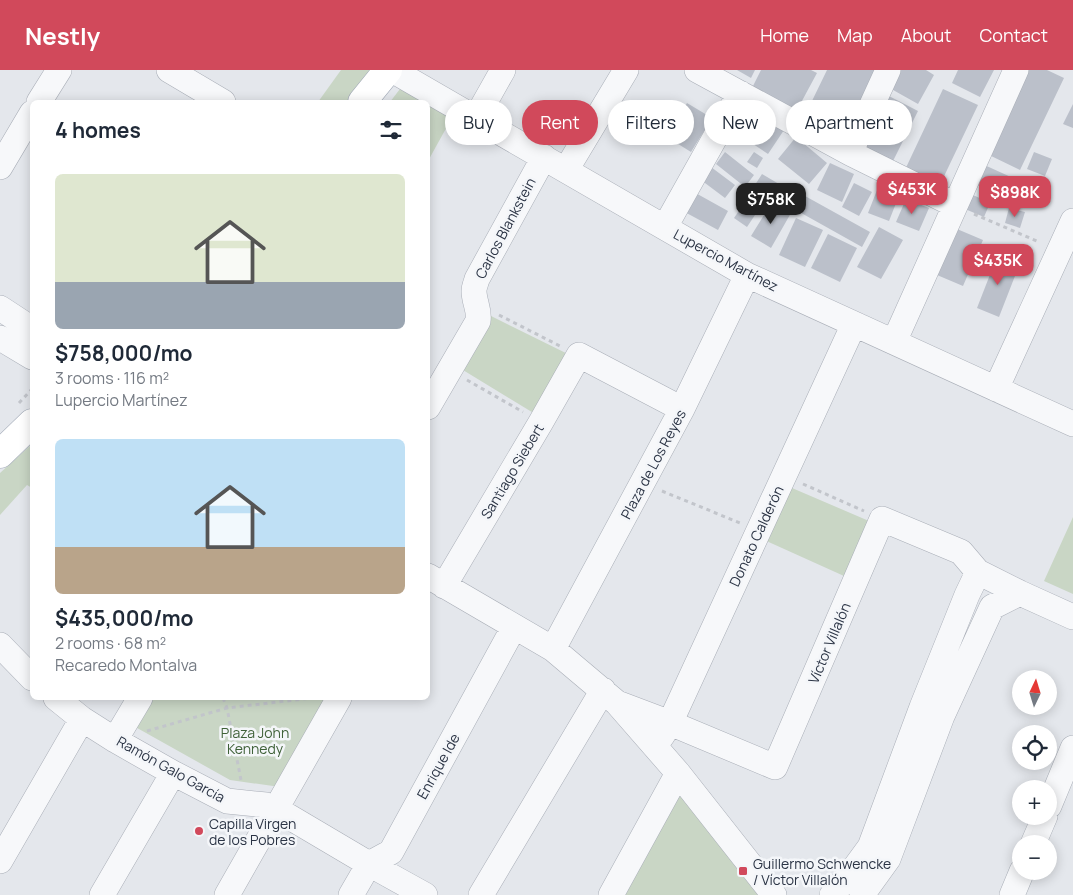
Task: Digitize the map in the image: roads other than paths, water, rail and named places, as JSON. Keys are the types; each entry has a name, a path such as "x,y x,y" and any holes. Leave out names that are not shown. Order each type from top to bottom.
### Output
{"main road":[{"path":"364,100 388,70"},
{"path":"0,454 30,425"}],"street":[{"path":"40,100 59,70"},
{"path":"169,70 220,100"},
{"name":"Lupercio Martínez","path":"392,70 445,100"},
{"path":"486,100 503,70"},
{"path":"566,170 626,70"},
{"path":"697,70 850,153 955,205"},
{"path":"850,153 888,70"},
{"path":"894,342 1016,70"},
{"path":"665,228 740,94"},
{"path":"0,167 17,135 30,116"},
{"name":"Lupercio Martínez","path":"512,139 747,275 1073,424"},
{"name":"Carlos Blankstein","path":"430,404 478,321 474,289 477,279 544,157"},
{"path":"996,388 1073,221"},
{"name":"Plaza de Los Reyes","path":"553,649 682,409 747,275"},
{"path":"0,308 30,328"},
{"name":"Donato Calderón","path":"656,747 670,723 854,324"},
{"path":"0,338 30,356"},
{"name":"Santiago Siebert","path":"436,581 541,422 579,355 682,409"},
{"name":"Víctor Villalón","path":"670,723 775,767 882,519 961,552 978,572"},
{"path":"932,711 967,595 978,572 1073,617"},
{"path":"436,581 553,649 610,696 678,773 774,895"},
{"path":"832,895 861,884 870,847 932,711 992,607 1020,593"},
{"path":"967,595 992,607"},
{"name":"Enrique Ide","path":"369,864 391,852 514,626"},
{"path":"0,644 30,676"},
{"path":"610,696 670,723"},
{"path":"481,895 610,696"},
{"name":"Ramón Galo García","path":"58,700 82,719 173,773 227,801 266,805 276,809 425,895"},
{"path":"115,740 139,700"},
{"path":"227,895 338,700"},
{"path":"0,861 82,719"},
{"path":"1060,793 1073,748"},
{"path":"102,895 173,773"},
{"path":"611,895 678,773"},
{"path":"351,895 369,864"},
{"path":"1012,895 1018,880"}],"place":[{"name":"Capilla Virgen de los Pobres","path":"199,831"},
{"name":"Guillermo Schwencke / Víctor Villalón","path":"743,871"}],"park label":[{"name":"Plaza John Kennedy","path":"255,740"}]}
